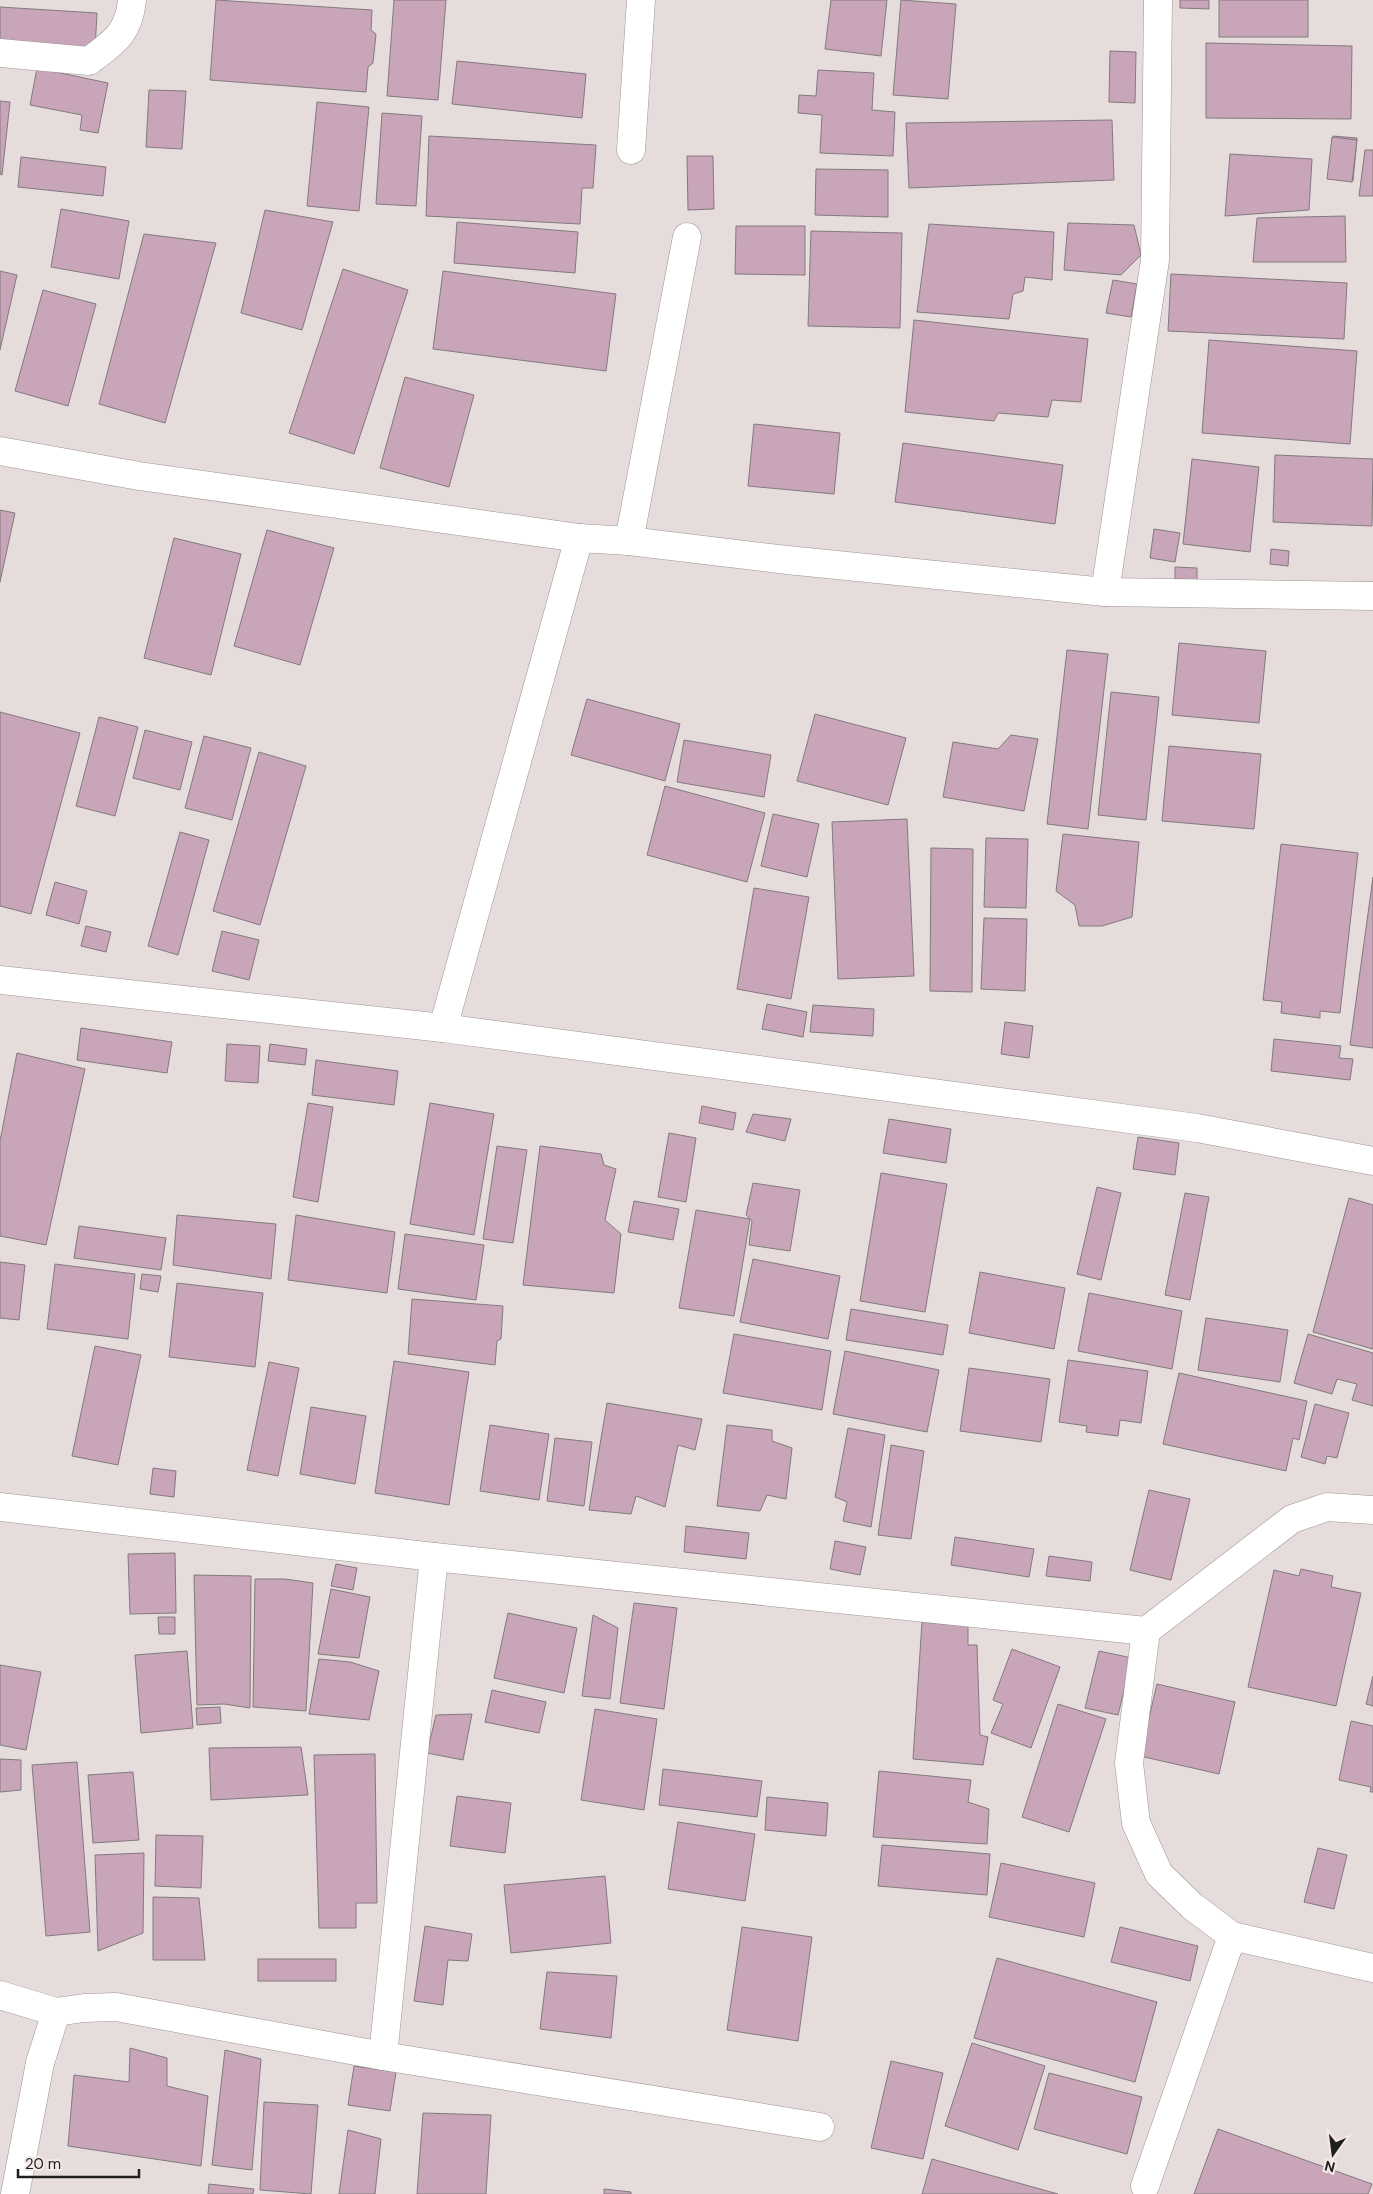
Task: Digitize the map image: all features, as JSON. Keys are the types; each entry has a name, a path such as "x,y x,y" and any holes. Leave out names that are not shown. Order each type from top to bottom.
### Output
{"street":[{"path":"0,53 89,61 116,41 130,18 132,0"},
{"path":"631,150 640,0"},
{"path":"1105,592 1155,260 1158,0"},
{"path":"629,541 687,237"},
{"path":"0,451 140,476 579,538 629,541 787,560 1105,592 1373,596"},
{"path":"443,1028 579,538"},
{"path":"0,980 443,1028 1197,1128 1373,1161"},
{"path":"0,1507 434,1557 1146,1631 1292,1519 1327,1507 1373,1510"},
{"path":"383,2056 434,1557"},
{"path":"1146,1631 1129,1763 1136,1824 1159,1874 1192,1906 1232,1936 1373,1968"},
{"path":"1145,2186 1232,1936"},
{"path":"0,1995 56,2012 84,2008 116,2007 383,2056 820,2127"},
{"path":"15,2194 40,2063 56,2012"}],"building":[{"path":"216,0 372,10 371,30 376,34 373,63 368,67 366,92 210,80"},
{"path":"394,0 446,0 438,100 387,96"},
{"path":"831,0 887,0 881,56 825,49"},
{"path":"901,0 956,4 948,99 893,95"},
{"path":"1180,0 1209,0 1209,9 1180,8"},
{"path":"1219,0 1308,0 1308,37 1219,37"},
{"path":"0,7 97,13 95,50 0,44"},
{"path":"1206,43 1352,46 1351,119 1206,118"},
{"path":"1110,51 1136,52 1135,103 1109,102"},
{"path":"457,61 586,74 582,118 452,104"},
{"path":"37,68 108,83 98,133 80,130 82,115 30,105"},
{"path":"818,70 874,73 872,110 895,112 893,156 820,153 822,115 798,113 799,95 816,96"},
{"path":"149,90 186,91 182,149 146,147"},
{"path":"0,101 10,102 2,175 0,174"},
{"path":"317,102 369,107 359,211 307,206"},
{"path":"382,113 422,116 416,206 376,204"},
{"path":"1112,120 1114,180 909,188 906,123"},
{"path":"429,136 596,145 593,188 582,188 580,224 426,216"},
{"path":"1333,136 1357,138 1353,181 1331,178"},
{"path":"1332,137 1357,140 1352,182 1327,179"},
{"path":"1365,150 1373,150 1373,196 1359,196"},
{"path":"1230,154 1312,159 1309,210 1225,216"},
{"path":"687,156 713,156 714,209 688,210"},
{"path":"21,157 106,167 103,196 18,187"},
{"path":"816,169 888,170 888,217 815,215"},
{"path":"61,209 129,221 119,279 51,267"},
{"path":"265,210 333,222 302,330 241,313"},
{"path":"1345,216 1346,262 1253,262 1257,218"},
{"path":"457,222 578,232 575,273 454,263"},
{"path":"1068,223 1134,225 1141,255 1121,275 1064,270"},
{"path":"929,224 1054,232 1052,280 1025,277 1023,291 1013,294 1009,319 917,312"},
{"path":"736,226 805,226 805,275 735,274"},
{"path":"811,231 902,233 900,328 808,326"},
{"path":"144,234 216,243 165,423 99,404"},
{"path":"343,269 408,290 354,454 289,433"},
{"path":"0,271 17,275 0,350"},
{"path":"443,271 616,294 606,371 433,349"},
{"path":"1171,274 1347,283 1344,339 1168,331"},
{"path":"1113,280 1137,284 1131,317 1106,313"},
{"path":"43,290 96,304 68,406 15,391"},
{"path":"914,320 1088,339 1081,402 1052,400 1048,417 998,413 994,421 905,412"},
{"path":"1209,340 1357,351 1350,444 1202,433"},
{"path":"405,377 474,395 449,487 380,468"},
{"path":"754,424 840,433 834,494 748,486"},
{"path":"903,443 1063,465 1055,524 895,502"},
{"path":"1275,455 1373,459 1372,526 1273,522"},
{"path":"1192,459 1259,467 1250,552 1183,544"},
{"path":"0,510 15,513 0,582"},
{"path":"1154,529 1180,533 1175,562 1150,558"},
{"path":"267,530 334,548 300,665 234,646"},
{"path":"174,538 241,554 211,675 144,658"},
{"path":"1271,549 1289,551 1288,566 1270,564"},
{"path":"1175,567 1197,568 1197,580 1175,579"},
{"path":"1179,643 1266,651 1259,723 1172,715"},
{"path":"1067,650 1108,654 1088,829 1047,824"},
{"path":"1111,692 1159,697 1146,820 1098,815"},
{"path":"587,699 680,724 665,781 571,755"},
{"path":"0,712 80,733 31,914 0,906"},
{"path":"815,714 906,738 888,805 797,781"},
{"path":"99,717 138,727 115,816 76,806"},
{"path":"145,730 192,742 180,790 133,778"},
{"path":"1011,735 1038,739 1024,811 943,797 953,742 998,749"},
{"path":"204,736 251,748 232,820 185,808"},
{"path":"684,740 771,755 764,797 677,782"},
{"path":"1169,746 1261,754 1254,829 1162,821"},
{"path":"259,752 306,766 260,925 213,911"},
{"path":"665,786 765,813 747,882 647,855"},
{"path":"773,814 819,824 807,877 761,866"},
{"path":"907,819 914,976 838,979 832,822"},
{"path":"180,832 209,840 178,955 148,946"},
{"path":"1063,834 1139,842 1132,917 1102,926 1079,926 1075,905 1056,891"},
{"path":"986,838 1028,839 1026,908 984,907"},
{"path":"1281,844 1358,853 1340,1013 1320,1011 1320,1018 1281,1013 1282,1002 1263,1000"},
{"path":"931,848 973,849 972,992 930,991"},
{"path":"1373,877 1373,1048 1350,1045"},
{"path":"55,882 87,891 79,924 46,915"},
{"path":"754,888 809,897 791,999 737,989"},
{"path":"984,918 1027,919 1025,991 981,989"},
{"path":"86,926 111,932 106,952 81,946"},
{"path":"222,931 259,940 249,980 212,971"},
{"path":"767,1004 807,1012 803,1037 762,1029"},
{"path":"813,1005 874,1009 873,1036 810,1032"},
{"path":"1005,1022 1033,1026 1029,1058 1001,1054"},
{"path":"81,1028 172,1042 167,1073 77,1060"},
{"path":"1274,1039 1341,1046 1339,1058 1353,1059 1350,1080 1271,1071"},
{"path":"227,1044 260,1046 258,1083 225,1081"},
{"path":"270,1044 307,1049 305,1065 268,1061"},
{"path":"17,1053 85,1069 46,1245 0,1236 0,1141"},
{"path":"316,1060 398,1071 394,1105 312,1095"},
{"path":"308,1103 333,1107 318,1202 293,1197"},
{"path":"430,1103 494,1114 474,1235 410,1224"},
{"path":"702,1106 736,1113 733,1130 699,1123"},
{"path":"753,1114 791,1119 785,1141 746,1132"},
{"path":"889,1119 951,1129 946,1163 883,1153"},
{"path":"669,1133 696,1138 686,1202 658,1197"},
{"path":"1138,1137 1179,1143 1175,1175 1133,1169"},
{"path":"497,1146 527,1150 513,1243 483,1239"},
{"path":"540,1146 601,1154 604,1165 616,1169 605,1220 621,1234 614,1293 523,1285"},
{"path":"881,1173 947,1184 925,1312 860,1301"},
{"path":"753,1183 800,1190 790,1251 749,1245 752,1221 746,1215"},
{"path":"1097,1187 1121,1193 1101,1280 1077,1274"},
{"path":"1185,1193 1209,1197 1190,1300 1165,1295"},
{"path":"1349,1198 1373,1205 1373,1349 1313,1332"},
{"path":"634,1201 679,1209 673,1240 628,1232"},
{"path":"696,1210 750,1219 734,1316 679,1308"},
{"path":"177,1215 276,1224 271,1279 173,1265"},
{"path":"296,1215 395,1232 387,1293 288,1280"},
{"path":"79,1226 166,1238 161,1270 74,1258"},
{"path":"405,1234 484,1245 476,1300 398,1289"},
{"path":"753,1259 840,1276 828,1339 740,1322"},
{"path":"0,1262 25,1265 19,1320 0,1318"},
{"path":"55,1264 135,1274 128,1339 47,1329"},
{"path":"980,1272 1065,1288 1054,1349 969,1333"},
{"path":"142,1274 161,1276 158,1292 140,1289"},
{"path":"177,1283 263,1293 255,1367 169,1357"},
{"path":"1089,1293 1182,1311 1172,1369 1078,1351"},
{"path":"412,1299 503,1306 501,1339 497,1341 495,1365 408,1354"},
{"path":"851,1309 948,1325 943,1355 846,1340"},
{"path":"1206,1318 1288,1330 1280,1382 1198,1370"},
{"path":"734,1334 831,1351 822,1410 723,1393"},
{"path":"1308,1334 1373,1353 1373,1406 1352,1400 1357,1384 1337,1379 1332,1394 1294,1383"},
{"path":"95,1346 141,1355 118,1465 72,1456"},
{"path":"845,1351 939,1370 927,1432 833,1414"},
{"path":"1068,1360 1148,1371 1141,1423 1120,1420 1118,1436 1086,1432 1087,1426 1059,1422"},
{"path":"394,1361 469,1372 449,1505 375,1493"},
{"path":"269,1362 299,1368 278,1476 247,1470"},
{"path":"969,1368 1050,1379 1041,1442 960,1431"},
{"path":"1179,1373 1307,1401 1299,1440 1293,1438 1286,1471 1163,1444"},
{"path":"607,1403 702,1419 695,1450 678,1445 665,1507 636,1496 631,1514 589,1510"},
{"path":"1315,1404 1349,1413 1337,1458 1327,1456 1325,1464 1301,1457"},
{"path":"311,1407 366,1416 355,1484 300,1474"},
{"path":"490,1425 549,1434 539,1500 480,1491"},
{"path":"727,1425 772,1430 772,1441 792,1448 786,1499 767,1495 760,1511 717,1506"},
{"path":"848,1428 885,1435 871,1527 843,1521 847,1502 835,1497"},
{"path":"555,1438 592,1442 584,1506 547,1501"},
{"path":"891,1445 924,1451 911,1539 878,1535"},
{"path":"153,1468 176,1471 174,1497 150,1494"},
{"path":"1149,1490 1190,1499 1171,1580 1130,1570"},
{"path":"686,1526 749,1533 746,1559 684,1552"},
{"path":"955,1537 1034,1549 1029,1577 951,1565"},
{"path":"835,1541 866,1547 860,1575 830,1569"},
{"path":"175,1553 176,1613 130,1614 128,1554"},
{"path":"1049,1556 1092,1562 1090,1581 1046,1576"},
{"path":"336,1564 357,1568 353,1590 331,1586"},
{"path":"1301,1569 1333,1576 1331,1587 1361,1593 1336,1706 1248,1687 1274,1570 1299,1576"},
{"path":"194,1575 251,1576 250,1708 224,1704 197,1705"},
{"path":"255,1579 285,1579 313,1583 306,1711 253,1707"},
{"path":"331,1589 370,1597 359,1658 318,1654"},
{"path":"634,1603 677,1608 664,1709 620,1703"},
{"path":"508,1613 577,1628 564,1693 494,1678"},
{"path":"593,1615 618,1628 610,1699 582,1696"},
{"path":"158,1617 175,1617 175,1634 159,1634"},
{"path":"922,1622 968,1626 968,1645 977,1645 980,1735 988,1737 983,1765 913,1759"},
{"path":"1012,1649 1060,1667 1031,1748 991,1733 1003,1704 993,1700"},
{"path":"187,1651 193,1728 141,1733 135,1655"},
{"path":"1099,1651 1132,1658 1118,1715 1085,1708"},
{"path":"319,1659 350,1662 379,1671 369,1720 309,1714"},
{"path":"0,1665 41,1672 26,1750 0,1745"},
{"path":"1373,1676 1373,1706 1366,1704"},
{"path":"1157,1684 1235,1702 1219,1774 1140,1756"},
{"path":"492,1690 546,1702 539,1733 485,1722"},
{"path":"1058,1704 1106,1719 1069,1832 1022,1817"},
{"path":"220,1707 221,1723 197,1725 196,1708"},
{"path":"595,1709 657,1719 644,1810 581,1800"},
{"path":"472,1714 463,1760 427,1753 436,1715"},
{"path":"1351,1721 1373,1726 1373,1792 1370,1792 1371,1787 1339,1780"},
{"path":"301,1747 308,1795 211,1800 209,1748"},
{"path":"375,1754 377,1903 356,1903 356,1928 319,1928 314,1755"},
{"path":"0,1759 21,1760 21,1790 0,1792"},
{"path":"77,1762 90,1932 46,1936 32,1765"},
{"path":"663,1769 762,1781 757,1817 659,1805"},
{"path":"879,1771 971,1780 968,1802 989,1809 987,1844 873,1837"},
{"path":"133,1772 139,1840 93,1843 88,1775"},
{"path":"457,1796 511,1803 505,1853 450,1846"},
{"path":"767,1797 828,1803 826,1836 765,1830"},
{"path":"678,1822 755,1834 745,1901 668,1889"},
{"path":"156,1835 203,1836 201,1888 155,1886"},
{"path":"882,1845 990,1854 987,1895 878,1886"},
{"path":"1318,1848 1347,1855 1334,1909 1304,1902"},
{"path":"144,1853 143,1933 98,1951 95,1855"},
{"path":"1001,1863 1095,1883 1084,1937 989,1917"},
{"path":"605,1876 611,1943 511,1953 504,1885"},
{"path":"153,1897 199,1898 205,1960 153,1960"},
{"path":"425,1926 472,1934 468,1961 448,1960 443,2005 414,2001"},
{"path":"742,1927 812,1937 798,2041 727,2030"},
{"path":"1120,1927 1198,1946 1190,1981 1111,1962"},
{"path":"997,1958 1157,2002 1135,2082 974,2038"},
{"path":"258,1959 336,1959 336,1981 258,1981"},
{"path":"547,1972 617,1976 611,2038 540,2029"},
{"path":"972,2043 1045,2066 1018,2150 945,2126"},
{"path":"130,2048 167,2058 167,2086 208,2096 201,2166 68,2146 74,2075 129,2082"},
{"path":"225,2050 261,2059 252,2170 212,2165"},
{"path":"891,2061 943,2073 923,2159 871,2148"},
{"path":"354,2066 396,2072 390,2111 348,2105"},
{"path":"1049,2073 1142,2097 1127,2154 1034,2129"},
{"path":"264,2102 318,2105 311,2194 260,2190"},
{"path":"423,2113 491,2115 486,2194 417,2194"},
{"path":"1218,2129 1372,2184 1368,2194 1194,2194"},
{"path":"348,2130 381,2139 375,2194 339,2194"},
{"path":"932,2159 1058,2194 922,2194"},
{"path":"209,2184 254,2189 253,2194 208,2194"},
{"path":"604,2189 631,2192 631,2194 604,2194"}]}
